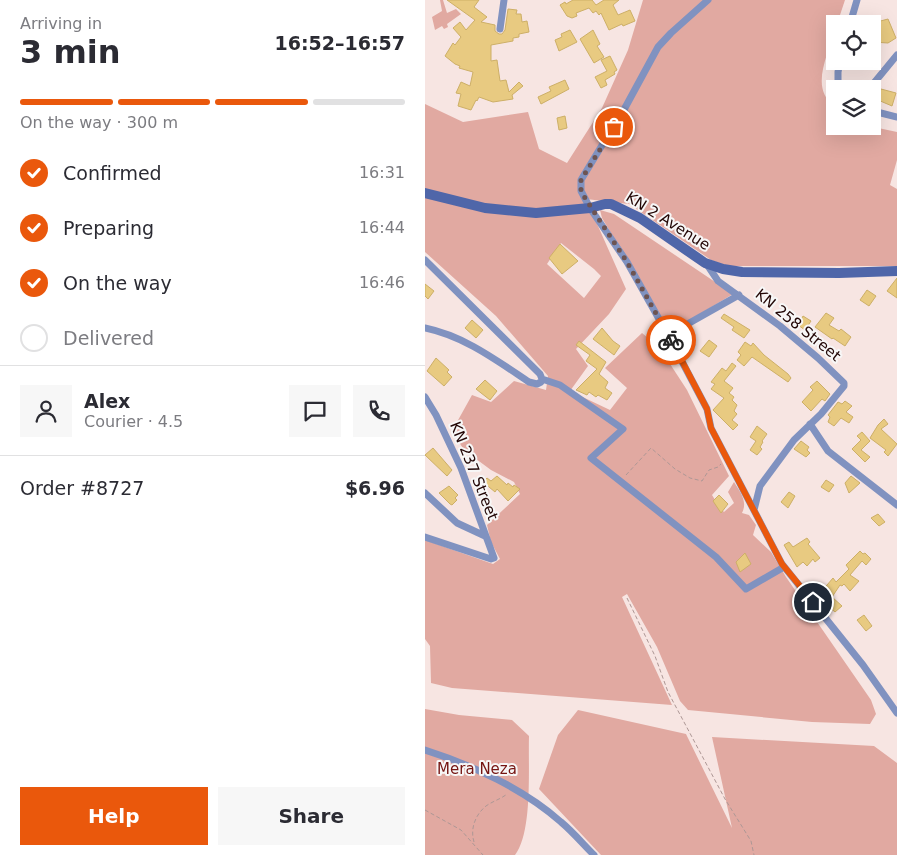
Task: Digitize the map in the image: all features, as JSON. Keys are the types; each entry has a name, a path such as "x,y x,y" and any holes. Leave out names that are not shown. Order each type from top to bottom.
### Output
{"main road":[{"name":"KN 2 Avenue","path":"425,193 485,208 536,213 591,208 611,204 621,208 665,235 705,263 723,269 742,272 839,274 897,272"}],"street":[{"path":"500,29 504,0"},
{"path":"708,0 671,32 658,47 621,117 581,180 581,191 627,262 668,335 707,409 711,428 784,567 863,665 897,713"},
{"path":"853,15 857,0"},
{"path":"876,80 897,55"},
{"path":"881,113 897,117"},
{"path":"425,260 540,374 542,379 560,386 623,429 591,458 715,557 746,589 784,567"},
{"name":"KN 258 Street","path":"705,263 718,281 801,343 844,383 844,386 821,414 794,440 760,486 753,510"},
{"path":"668,335 739,295"},
{"path":"425,328 451,335 469,344 529,382 537,384 542,379"},
{"name":"KN 237 Street","path":"425,397 436,415 461,468 493,558 491,559 425,537"},
{"path":"810,424 828,451 897,505"},
{"path":"425,493 457,523 485,536"},
{"path":"425,750 479,770 513,789 561,822 594,855"}],"path":[{"path":"621,481 651,448 675,469 690,478 701,481 709,470 718,467 727,458"},
{"path":"627,598 655,656 668,692 725,799 751,842 754,855"},
{"path":"474,843 471,833 477,817 486,806 505,796 513,789"},
{"path":"425,810 461,830 483,855"}],"green space":[{"path":"440,0 443,0 447,13 456,9 461,14 447,24 448,27 444,29 442,26 435,30 432,17 442,11"},
{"path":"643,0 845,0 840,15 826,15 826,58 822,81 826,97 826,135 881,135 881,129 897,132 897,160 890,185 897,189 897,266 727,266 711,260 629,204 586,199 626,289 609,314 576,349 588,366 570,391 610,410 627,388 605,368 642,333 659,347 687,390 729,476 712,495 724,512 734,503 728,492 734,482 744,501 742,513 749,515 756,525 753,535 771,552 786,577 871,700 876,714 870,724 812,722 688,710 680,701 657,647 627,594 622,597 672,705 452,688 431,683 430,646 425,639 425,540 493,564 500,559 491,542 487,525 520,494 514,482 491,470 464,450 452,431 472,395 491,402 514,381 546,390 548,376 496,316 425,252 425,104 463,122 528,112 539,149 567,163 602,108 628,50","holes":["561,243 601,276 584,298 547,264"]},
{"path":"600,210 614,214 733,294 670,332 602,218"},
{"name":"Mera Neza","path":"425,709 459,715 512,720 529,736 527,815 521,845 515,855 425,855"},
{"path":"578,710 686,734 732,828 712,737 874,746 897,763 897,855 601,855 539,789 558,735"}],"building":[{"path":"447,0 479,0 474,7 487,17 481,22 495,25 495,31 499,34 502,34 505,30 508,9 517,10 516,14 521,14 522,22 527,21 529,32 519,34 519,37 513,38 513,41 491,45 491,61 497,60 500,81 506,80 509,92 519,82 523,86 512,95 513,99 493,102 479,97 471,110 458,106 461,94 456,93 461,82 470,86 473,72 459,68 460,66 445,56 453,43 455,45 461,37 453,28 460,22 466,30 475,20"},
{"path":"573,0 592,0 596,5 604,0 619,0 613,5 618,15 630,10 635,21 609,30 601,13 599,15 596,11 593,13 589,8 576,13 577,16 572,18 567,16 560,5"},
{"path":"888,19 896,38 888,43 881,43 881,21"},
{"path":"570,30 577,42 559,51 555,40 562,37 561,34"},
{"path":"593,30 600,44 597,46 604,57 594,63 580,39"},
{"path":"610,56 617,70 614,72 615,74 605,80 607,85 601,88 595,77 607,71 601,60"},
{"path":"565,80 569,89 541,104 538,97 551,91 549,87"},
{"path":"881,89 896,93 892,106 881,101"},
{"path":"565,116 567,128 559,130 557,118"},
{"path":"560,244 578,261 562,274 549,258"},
{"path":"897,278 897,298 887,291"},
{"path":"425,284 434,291 428,299 425,296"},
{"path":"867,290 876,296 869,306 860,300"},
{"path":"826,313 834,318 829,325 839,331 841,329 851,337 845,346 815,327"},
{"path":"724,314 750,330 744,338 732,330 734,327 721,318"},
{"path":"803,316 811,321 805,330 798,325"},
{"path":"472,320 483,330 476,338 465,328"},
{"path":"602,328 620,346 614,355 593,339"},
{"path":"709,340 717,346 709,357 700,351"},
{"path":"579,341 606,362 599,374 608,382 605,388 612,393 607,400 598,395 596,397 589,392 587,395 576,390 597,369 586,361 590,355 576,345"},
{"path":"745,342 751,346 753,343 764,355 788,374 791,378 788,382 752,357 744,366 737,360 741,355 738,352"},
{"path":"436,358 449,370 447,372 452,377 444,386 427,371"},
{"path":"732,363 736,366 724,381 733,388 729,393 734,397 732,400 737,405 734,411 737,414 732,420 738,425 733,430 713,410 724,398 711,389 715,384 711,382 722,368 726,371"},
{"path":"485,380 497,391 490,400 476,389"},
{"path":"817,381 830,394 825,401 822,399 811,411 802,402 813,390 810,387"},
{"path":"845,401 852,406 846,412 853,417 849,423 841,418 834,426 828,422 830,417 828,415 838,402 842,404"},
{"path":"884,419 888,424 881,429 897,444 888,456 884,452 886,450 870,438"},
{"path":"757,426 767,434 760,447 762,449 757,455 750,450 756,441 750,437"},
{"path":"862,432 870,441 861,450 870,457 865,462 852,449 861,440 857,436"},
{"path":"801,441 809,447 807,450 810,453 806,457 794,449"},
{"path":"433,448 452,470 447,476 425,455"},
{"path":"497,476 507,485 508,483 520,489 508,501 497,489 495,492 483,482 487,478 491,481"},
{"path":"851,476 860,483 849,493 845,483"},
{"path":"826,480 834,485 829,492 821,487"},
{"path":"449,486 458,495 455,498 457,500 452,505 439,493"},
{"path":"789,492 795,496 788,508 781,502"},
{"path":"719,495 728,504 721,513 713,501"},
{"path":"878,514 885,522 879,526 871,518"},
{"path":"807,538 810,542 808,544 820,558 815,562 813,559 807,566 803,562 797,567 784,545 789,542 793,547"},
{"path":"860,551 871,559 866,565 862,561 850,575 859,581 850,591 844,584 840,585 832,597 842,606 835,612 828,606 830,599 821,592 833,578 836,582 849,569 846,565"},
{"path":"745,553 751,564 740,572 736,562"},
{"path":"864,615 872,626 866,631 857,620"}],"way so far":[{"path":"614,127 581,180 581,191 627,262 671,340"}],"route":[{"path":"671,340 707,409 711,428 782,564 813,602"}]}
